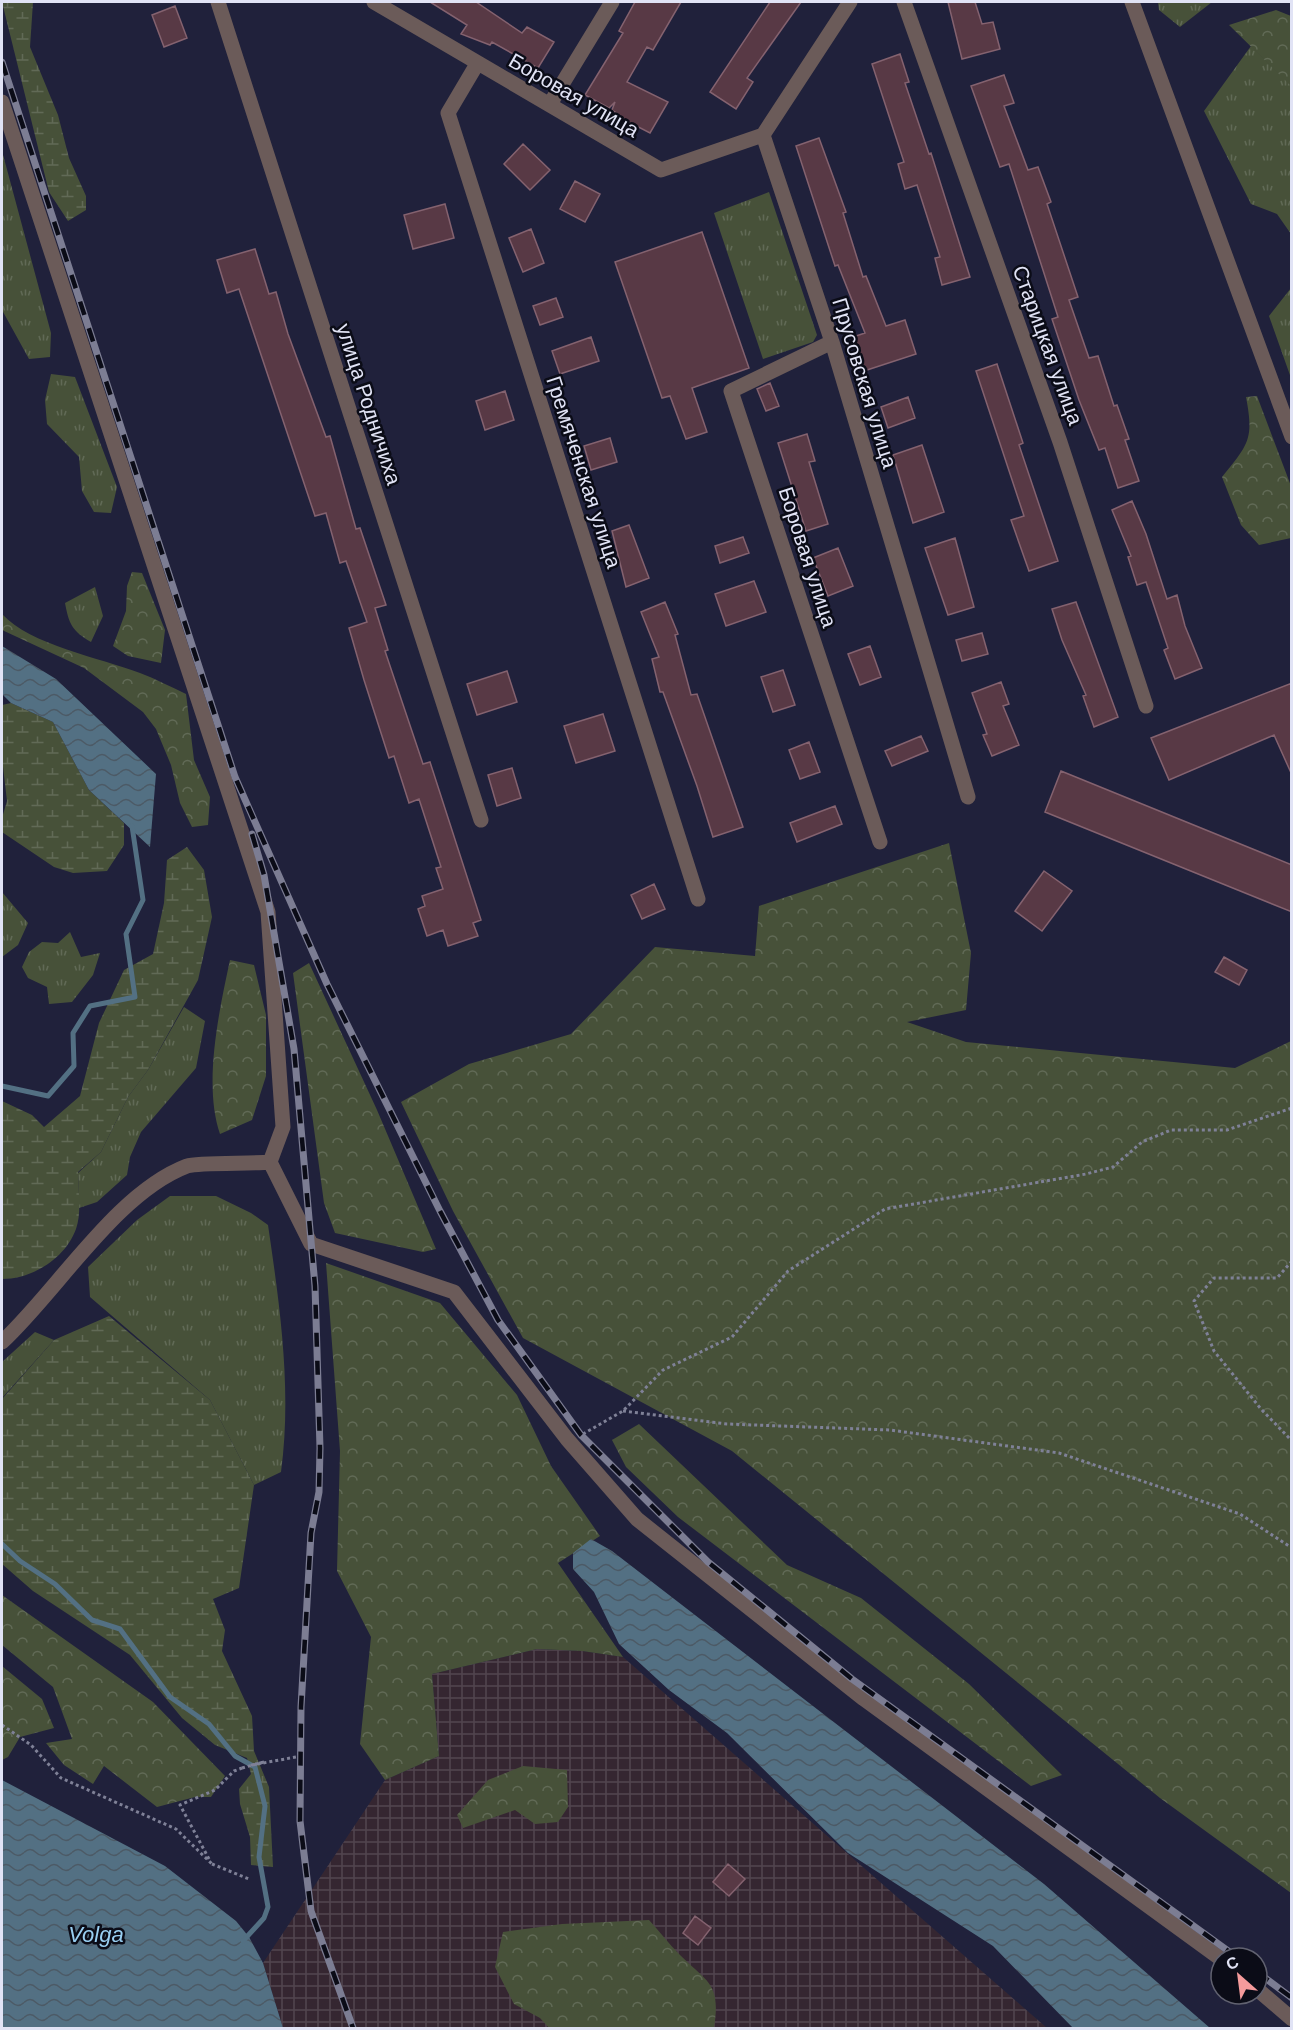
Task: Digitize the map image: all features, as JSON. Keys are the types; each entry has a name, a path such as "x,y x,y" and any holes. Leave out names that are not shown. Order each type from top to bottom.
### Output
{"street":[{"name":"улица Родничиха","path":"218,2 481,820"},
{"name":"Боровая улица","path":"374,2 395,7 477,64 661,170 763,135"},
{"path":"549,104 612,2"},
{"path":"763,135 850,2"},
{"name":"Старицкая улица","path":"904,2 1060,442 1146,706"},
{"path":"1132,2 1292,437"},
{"name":"Гремяченская улица","path":"477,64 448,113 698,899"},
{"path":"2,102 268,912 283,1128 270,1162 311,1244 454,1292 567,1439 637,1520 864,1699 1209,1950"},
{"name":"Прусовская улица","path":"763,135 832,342 968,797"},
{"name":"Боровая улица","path":"832,342 731,391 880,842"},
{"path":"2,1342 27,1318 115,1216 150,1187 189,1165 270,1162"},
{"path":"1269,1999 1292,2019"}],"path":[{"path":"567,1439 623,1411 663,1370 732,1337 788,1271 885,1209 1086,1174 1113,1167 1142,1142 1171,1130 1227,1130 1292,1108"},
{"path":"1292,1261 1277,1278 1214,1278 1194,1301 1214,1351 1261,1409 1292,1441"},
{"path":"623,1411 727,1424 890,1430 1059,1454 1240,1514 1292,1548"},
{"path":"2,1725 31,1745 61,1778 176,1829 212,1864 249,1879"},
{"path":"212,1864 180,1805 215,1790 234,1771 296,1756 301,1752"}],"shaded area":[{"path":"537,1649 582,1651 623,1657 1047,2028 283,2028 263,1963 385,1780 439,1756 432,1674"}],"green space":[{"path":"2,2 33,2 30,47 58,115 69,158 86,196 86,210 68,221 49,192"},
{"path":"1158,2 1212,2 1180,27 1159,10"},
{"path":"1276,10 1291,16 1291,86 1229,25"},
{"path":"1251,46 1291,85 1291,234 1277,214 1251,204 1204,111"},
{"path":"2,151 51,333 50,357 29,359 2,310"},
{"path":"769,192 817,335 813,342 763,359 714,213"},
{"path":"1292,288 1291,378 1269,316"},
{"path":"51,374 75,377 117,487 111,513 94,512 82,491 79,457 47,424 45,400"},
{"path":"1257,396 1291,486 1291,538 1259,545 1241,525 1222,477 1244,448 1247,440 1249,423 1246,397"},
{"path":"132,572 142,573 165,630 161,663 128,656 113,646 126,611 127,586"},
{"path":"95,587 103,616 91,642 72,626 65,603"},
{"path":"2,614 14,625 48,642 140,673 186,694 194,760 210,797 208,825 192,827 180,803 171,765 156,729 143,712 84,668 2,630"},
{"path":"11,703 53,722 89,790 124,823 124,845 107,871 73,873 54,867 2,832 2,818 7,801 2,758 2,705"},
{"path":"949,843 971,953 966,1010 907,1022 966,1042 1235,1068 1291,1041 1291,1893 1160,1798 732,1451 523,1338 453,1211 401,1102 469,1064 571,1034 655,947 755,956 759,906"},
{"path":"187,847 204,870 212,917 198,980 148,1070 128,1097 101,1152 78,1172 79,1215 71,1240 56,1258 36,1271 2,1279 2,1101 32,1115 44,1127 80,1096 99,1023 124,970 153,954 164,903 167,860"},
{"path":"2,892 28,923 18,945 2,957"},
{"path":"70,932 81,957 100,953 93,975 72,1002 49,1004 47,987 28,978 22,967 29,952 42,942 58,943"},
{"path":"230,960 254,965 266,1015 266,1076 252,1120 220,1134 213,1093 214,1048"},
{"path":"309,963 377,1110 436,1249 423,1252 335,1233 324,1203 293,973"},
{"path":"184,1007 205,1021 196,1068 141,1132 130,1157 127,1175 97,1202 79,1208 78,1173 101,1152 128,1097 148,1070"},
{"path":"170,1196 216,1196 251,1213 268,1225 283,1348 284,1441 281,1472 254,1485 210,1400 90,1297 88,1267 137,1220"},
{"path":"326,1263 440,1303 517,1395 551,1466 600,1536 558,1563 623,1657 582,1651 537,1649 432,1674 439,1756 385,1780 360,1744 371,1637 337,1571 340,1451"},
{"path":"109,1316 210,1400 254,1485 239,1588 213,1599 225,1630 222,1651 252,1716 254,1751 269,1787 273,1867 251,1865 250,1837 240,1804 239,1789 251,1774 247,1758 215,1745 182,1718 130,1655 33,1591 2,1564 2,1399 54,1340"},
{"path":"35,1332 54,1340 2,1398 2,1362"},
{"path":"639,1424 787,1565 861,1598 969,1684 1062,1775 1031,1786 678,1517 626,1467 612,1440"},
{"path":"2,1595 153,1702 225,1776 211,1797 195,1797 157,1807 104,1766 93,1784 64,1765 46,1743 72,1739 53,1687 2,1645"},
{"path":"2,1666 42,1699 54,1728 20,1737 8,1757 2,1760"},
{"path":"523,1766 567,1770 568,1807 558,1822 535,1824 515,1810 463,1828 457,1815 488,1780"},
{"path":"649,1920 710,1985 716,2002 714,2028 549,2028 540,2018 514,2004 495,1967 503,1932 562,1924"}],"water":[{"path":"2,646 56,679 156,774 150,847 89,790 53,722 11,703 2,694"},
{"path":"591,1539 612,1551 1044,1884 1210,2028 1073,2028 993,1946 848,1853 727,1733 669,1690 619,1644 594,1592 573,1569 573,1553"},
{"name":"Volga","path":"2,1780 165,1866 236,1921 249,1937 263,1963 283,2028 2,2028"}],"building":[{"path":"430,2 476,2 522,33 527,27 554,42 538,68 492,42 490,45 461,34 467,25"},
{"path":"635,2 681,2 653,50 647,47 627,82 668,102 650,133 617,116 618,114 612,110 615,102 609,108 585,95 623,33 619,31"},
{"path":"770,2 801,2 747,78 753,82 736,109 710,92"},
{"path":"948,2 975,2 982,24 993,22 1000,49 962,59"},
{"path":"175,6 187,38 164,47 152,15"},
{"path":"900,54 909,82 905,83 929,154 931,153 970,277 942,285 935,258 940,257 917,185 905,189 898,164 904,162 872,64"},
{"path":"1004,75 1014,103 1004,106 1028,170 1038,167 1051,202 1047,204 1078,297 1069,300 1089,358 1098,356 1114,406 1117,405 1129,439 1125,440 1139,481 1118,488 1105,448 1099,450 1079,400 1052,319 1058,317 1009,164 1000,167 971,86"},
{"path":"819,138 846,212 843,213 863,277 866,276 886,326 905,320 916,354 864,371 853,337 865,333 838,265 835,266 796,146"},
{"path":"523,144 550,170 530,190 504,164"},
{"path":"575,181 600,194 585,222 560,209"},
{"path":"445,204 454,238 413,249 404,215"},
{"path":"531,229 544,263 523,272 509,238"},
{"path":"702,232 749,368 692,388 707,432 686,439 670,396 662,398 615,262"},
{"path":"255,249 269,294 276,292 288,334 326,437 330,436 356,529 360,528 386,605 375,608 388,650 385,651 423,764 430,762 481,920 473,923 478,936 448,946 443,930 427,936 418,909 425,906 422,896 443,889 436,868 441,867 419,799 409,803 394,756 389,758 364,680 349,628 367,622 346,561 340,563 326,513 315,516 239,289 227,293 217,260"},
{"path":"556,298 563,317 540,325 533,306"},
{"path":"591,337 599,361 560,374 552,351"},
{"path":"997,364 1023,443 1019,445 1058,561 1029,571 1011,520 1024,516 976,371"},
{"path":"770,383 779,406 766,411 757,389"},
{"path":"505,391 514,420 485,430 476,401"},
{"path":"908,397 915,418 888,428 881,407"},
{"path":"807,434 815,461 809,462 828,524 806,531 778,443"},
{"path":"610,438 617,462 591,470 584,446"},
{"path":"922,445 944,512 913,523 893,455"},
{"path":"1132,501 1146,534 1167,599 1177,595 1185,626 1202,668 1175,679 1164,650 1168,648 1146,582 1137,585 1128,557 1131,556 1112,510"},
{"path":"629,525 649,578 626,587 612,531"},
{"path":"743,537 749,553 720,563 715,546"},
{"path":"955,538 974,607 948,615 925,548"},
{"path":"838,548 853,586 828,596 813,558"},
{"path":"754,581 766,612 726,626 715,594"},
{"path":"665,602 678,634 675,635 691,695 697,694 743,827 713,837 663,692 660,692 652,659 659,657 641,612"},
{"path":"1076,602 1118,717 1094,727 1083,696 1086,695 1062,640 1052,609"},
{"path":"982,633 988,654 962,661 956,640"},
{"path":"870,646 881,677 860,685 848,654"},
{"path":"783,670 795,705 773,712 761,677"},
{"path":"507,671 517,702 477,715 467,684"},
{"path":"1001,682 1009,704 1003,706 1019,745 992,756 983,735 987,734 972,693"},
{"path":"1292,683 1292,775 1274,735 1169,780 1151,738"},
{"path":"603,714 615,751 576,763 564,726"},
{"path":"921,736 928,751 892,766 885,751"},
{"path":"809,742 820,772 800,779 789,750"},
{"path":"512,768 521,798 497,806 488,775"},
{"path":"1061,771 1292,865 1292,912 1045,812"},
{"path":"835,806 842,824 797,842 790,823"},
{"path":"1044,871 1072,891 1042,931 1015,911"},
{"path":"654,884 665,909 642,919 631,895"},
{"path":"1224,957 1247,970 1239,985 1215,972"},
{"path":"728,1864 745,1879 729,1896 713,1882"},
{"path":"695,1916 711,1928 698,1945 683,1933"}],"waterway":[{"path":"2,1086 48,1096 74,1066 73,1033 90,1006 135,997 126,934 143,900 132,826"},
{"path":"2,1544 20,1561 55,1584 92,1620 120,1629 170,1697 209,1724 235,1756 255,1767 265,1806 259,1857 268,1907 264,1918 243,1941"}],"railway":[{"path":"2,62 235,777 327,984 440,1211 498,1320 581,1435 708,1562 852,1679 1221,1946"},
{"path":"252,834 264,875 294,1049 315,1286 320,1448 319,1492 311,1533 301,1707 300,1821 311,1911 353,2028"},
{"path":"1269,1981 1292,1998"}]}
